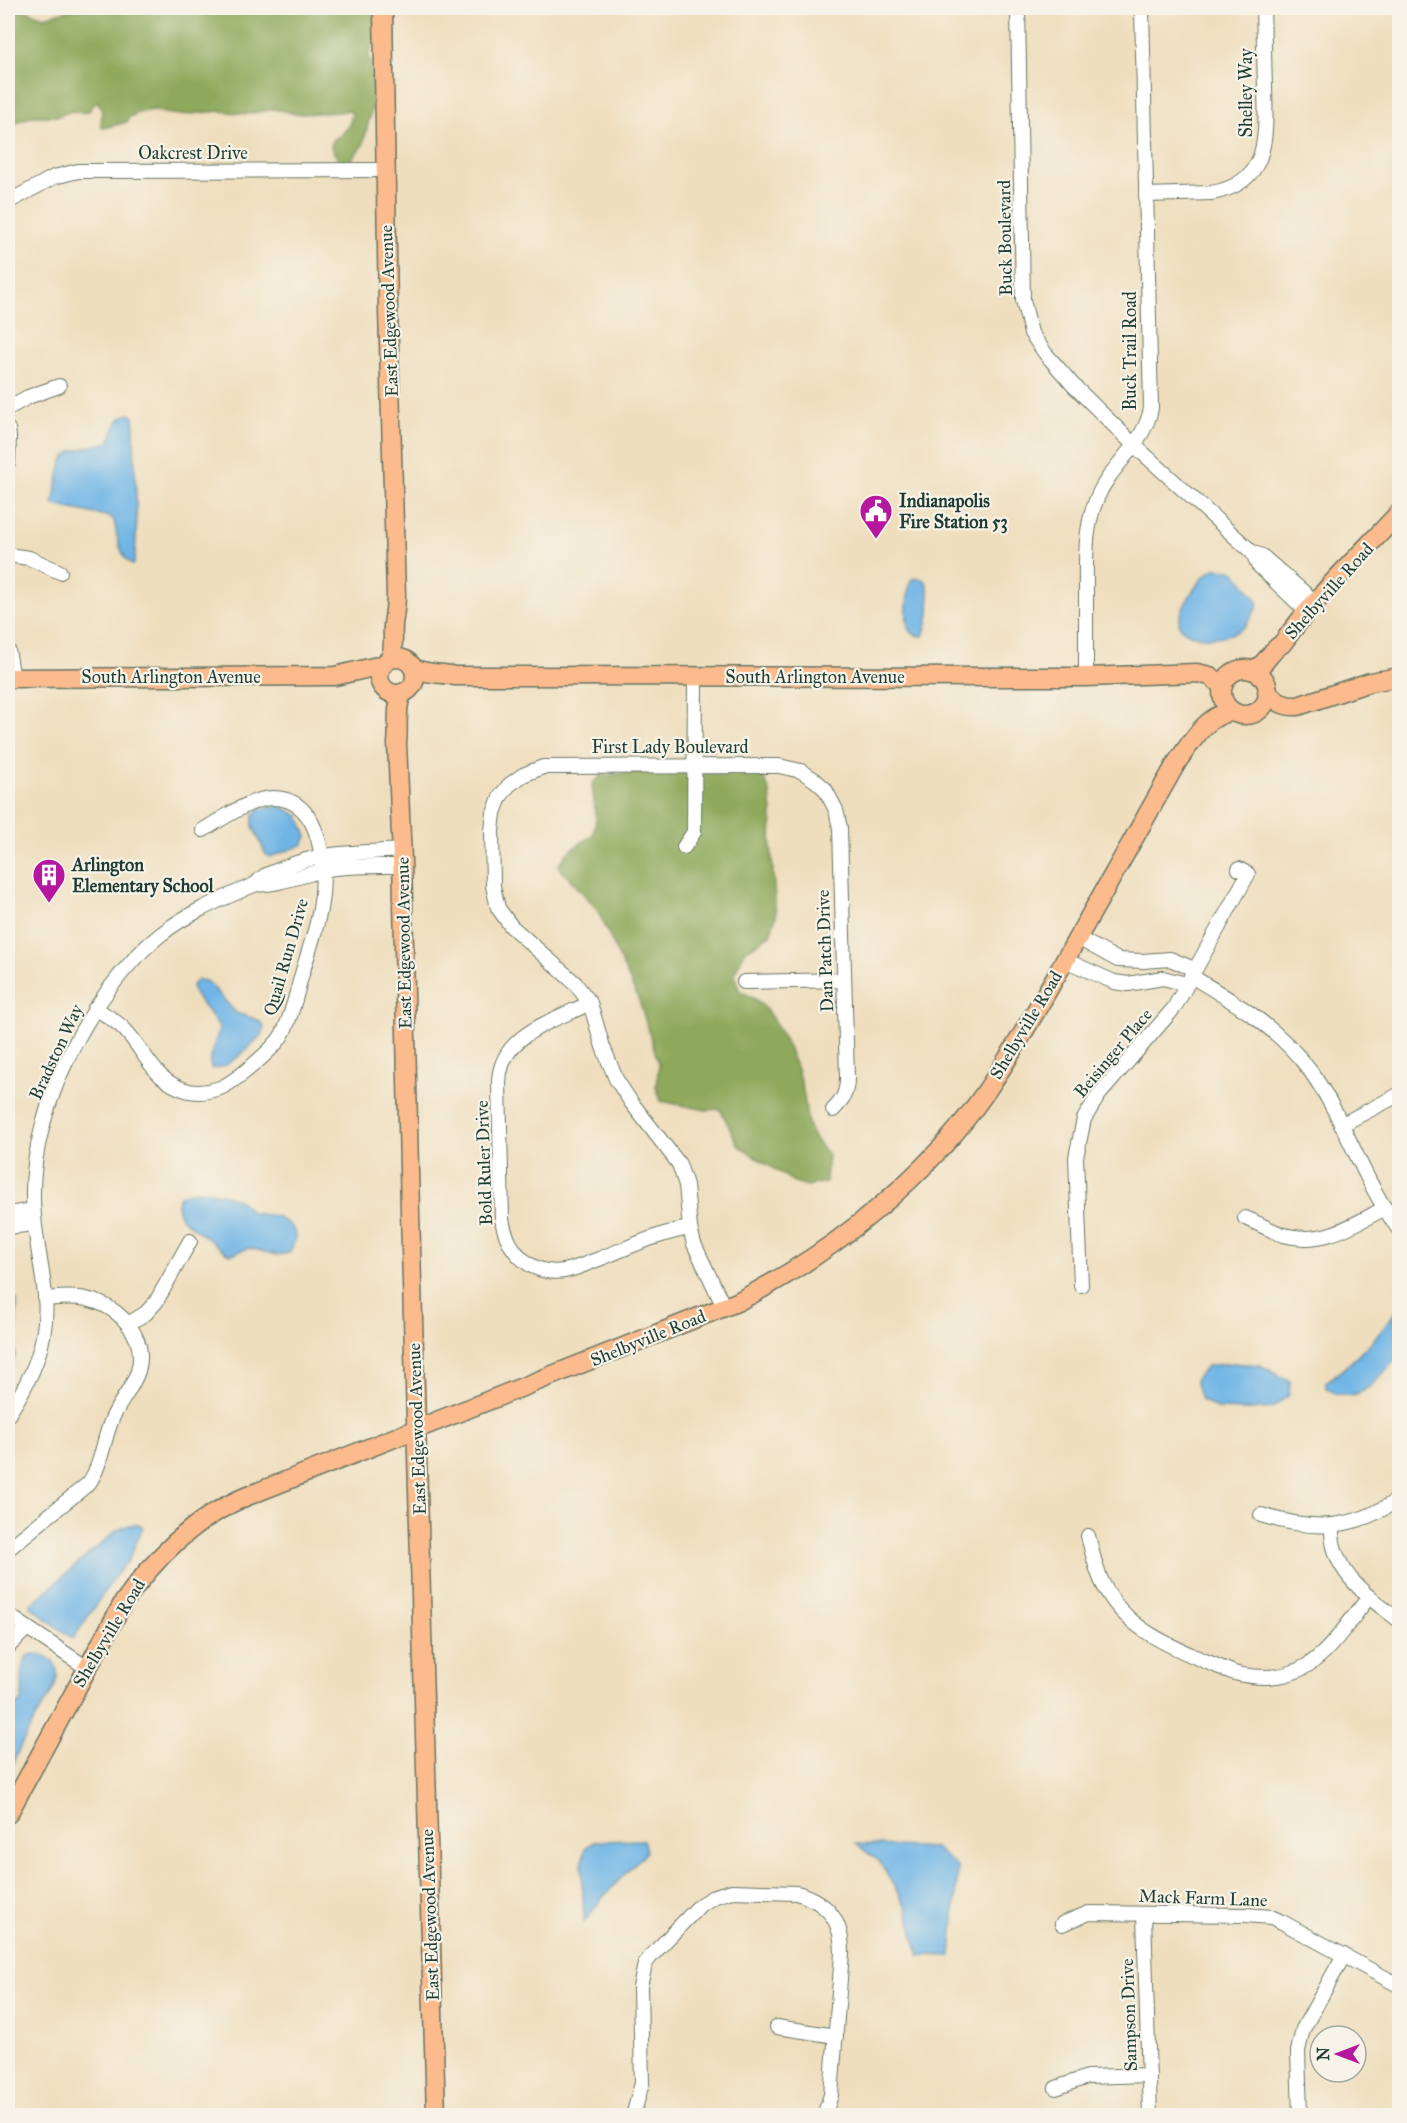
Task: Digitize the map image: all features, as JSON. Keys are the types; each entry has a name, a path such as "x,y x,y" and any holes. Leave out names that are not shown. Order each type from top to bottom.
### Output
{"main road":[{"name":"East Edgewood Avenue","path":"382,8 396,614 393,624 399,726 397,743 436,2115"},
{"name":"Shelbyville Road","path":"1282,644 1311,607 1400,512"},
{"path":"1194,737 1229,676 1262,665 1275,648 1282,644"},
{"path":"1253,713 1264,704 1269,678 1281,653 1282,644"},
{"name":"South Arlington Avenue","path":"1176,672 1184,667 1198,665 1244,671"},
{"path":"1244,671 1261,676 1267,689 1279,704 1289,707 1329,698 1370,682 1400,677"},
{"name":"South Arlington Avenue","path":"10,678 335,676 344,680 427,673 445,673 455,676 1086,677 1150,676 1176,672 1204,674 1223,689"},
{"path":"1223,689 1225,703 1233,712"},
{"path":"1194,737 1219,714 1233,712 1242,715 1299,713 1317,707 1329,698"},
{"name":"Shelbyville Road","path":"8,1814 123,1603 160,1556 191,1529 241,1498 724,1307 765,1287 822,1252 877,1210 943,1146 986,1092 1008,1059 1177,762 1194,737"}],"street":[{"name":"Buck Boulevard","path":"1018,8 1023,300 1031,333 1073,385 1134,445 1253,554 1262,556 1311,607"},
{"name":"Buck Trail Road","path":"1086,677 1087,529 1103,484 1144,430 1151,408 1142,8"},
{"name":"Shelley Way","path":"1146,195 1211,194 1221,191 1241,182 1259,161 1266,134 1263,8"},
{"name":"Oakcrest Drive","path":"8,202 54,177 78,171 385,170"},
{"path":"8,408 59,386"},
{"path":"8,429 8,464"},
{"path":"8,555 29,558 60,572"},
{"path":"8,650 10,678"},
{"path":"684,848 694,832 695,677"},
{"name":"First Lady Boulevard","path":"590,1003 575,983 511,926 498,908 493,886 492,822 500,797 513,782 523,774 552,765 788,767 808,775 825,789"},
{"name":"Dan Patch Drive","path":"825,789 836,810 840,828 847,1088 842,1101 832,1110"},
{"name":"Quail Run Drive","path":"96,1008 126,1031 157,1073 170,1084 194,1092 209,1091 224,1086 266,1054 282,1034 293,1007 320,910 321,863 313,822 298,806 284,800 270,798 257,801 203,830"},
{"name":"Bradston Way","path":"8,1415 29,1381 42,1339 45,1299 34,1217 35,1158 48,1108 73,1048 116,978 160,934 201,908 256,884 264,886 321,863 341,867 402,858"},
{"name":"Beisinger Place","path":"1081,1285 1076,1157 1084,1119 1098,1096 1174,1008 1248,874 1239,869"},
{"path":"1078,938 1118,960 1170,959 1190,976 1240,1005 1281,1037 1309,1070 1400,1231"},
{"path":"1065,960 1114,982 1128,984 1190,976"},
{"path":"744,982 844,980"},
{"path":"590,1003 607,1060 621,1087 680,1164 686,1185 690,1228 694,1244 724,1307"},
{"name":"Bold Ruler Drive","path":"590,1003 526,1034 515,1042 502,1060 499,1082 502,1219 507,1241 524,1261 540,1269 558,1272 576,1268 665,1233 690,1228"},
{"path":"1341,1125 1400,1094"},
{"path":"1245,1218 1283,1234 1313,1238 1340,1232 1385,1208"},
{"path":"8,1214 34,1217"},
{"path":"8,1227 34,1217"},
{"path":"128,1324 156,1302 190,1241"},
{"path":"8,1549 89,1484 96,1472 111,1420 132,1388 141,1359 139,1342 128,1324 112,1309 78,1298 45,1299"},
{"path":"1261,1515 1298,1525 1332,1526 1361,1519 1400,1498"},
{"path":"1332,1526 1333,1544 1340,1562 1353,1583 1400,1621"},
{"path":"1088,1536 1107,1592 1127,1616 1170,1645 1245,1676 1274,1677 1300,1671 1312,1664 1329,1648 1369,1597"},
{"path":"10,1621 27,1628 87,1668"},
{"path":"8,1647 27,1628"},
{"path":"633,2115 642,2083 639,1994 645,1964 700,1905 722,1893 732,1891 797,1893 814,1900 837,1921 842,1941 836,2036 831,2095 824,2115"},
{"name":"Mack Farm Lane","path":"1062,1924 1089,1913 1271,1917 1400,1986"},
{"name":"Sampson Drive","path":"1144,1914 1150,2115"},
{"path":"1300,2115 1298,2051 1303,2029 1344,1956"},
{"path":"777,2027 836,2036"},
{"path":"1056,2088 1087,2077 1149,2075"}],"green space":[{"path":"8,8 22,9 44,17 69,10 93,10 95,8 373,8 377,31 368,57 371,61 374,100 363,145 348,163 340,163 331,147 333,139 341,135 348,126 352,114 349,110 296,114 275,109 247,114 220,111 181,115 153,110 129,117 127,122 104,128 101,126 102,109 98,102 92,105 89,111 82,113 72,111 58,116 33,116 8,128"},
{"path":"695,765 751,765 764,778 770,792 776,916 770,935 745,951 734,974 739,990 757,1000 766,1010 779,1029 790,1052 804,1094 807,1121 813,1136 828,1154 826,1182 808,1186 794,1182 739,1146 720,1109 706,1110 661,1101 656,1087 659,1065 640,1003 597,909 558,866 569,851 593,835 596,819 592,784 601,776"}],"water":[{"path":"131,414 134,417 136,509 136,546 132,565 121,550 114,520 110,517 53,503 62,462 66,456 73,451 109,442 119,421"},
{"path":"1215,569 1235,572 1255,597 1258,606 1247,624 1239,631 1212,637 1193,635 1179,626 1182,612 1203,578"},
{"path":"919,578 926,581 930,602 929,616 923,636 915,635 911,631 907,617 909,585 912,579"},
{"path":"280,806 299,816 307,837 302,845 270,857 266,855 253,826 253,816 259,809"},
{"path":"198,980 210,984 236,1013 258,1020 264,1026 263,1034 246,1050 231,1062 217,1068 211,1068 210,1058 219,1026 194,994 192,985"},
{"path":"205,1191 236,1199 251,1213 276,1216 291,1226 295,1233 295,1241 289,1253 277,1255 249,1248 232,1254 227,1253 182,1219 178,1211 177,1204 180,1196 190,1192"},
{"path":"17,1300 15,1357 8,1369 8,1302"},
{"path":"1399,1305 1399,1355 1384,1373 1358,1393 1338,1394 1326,1388 1326,1382 1367,1347"},
{"path":"1232,1363 1260,1365 1290,1381 1289,1395 1272,1408 1250,1410 1218,1409 1201,1400 1195,1380 1207,1366"},
{"path":"138,1524 143,1527 129,1559 73,1639 31,1607 31,1604 116,1531"},
{"path":"42,1655 53,1662 57,1671 56,1682 8,1774 8,1710 21,1702 24,1662 27,1656"},
{"path":"643,1840 646,1852 603,1897 584,1922 582,1865 585,1848 596,1841"},
{"path":"856,1844 935,1848 958,1868 951,1956 919,1955 907,1908 879,1861"}],"place":[{"name":"Indianapolis Fire Station 53","path":"876,540"},
{"name":"Arlington Elementary School","path":"49,904"}]}
